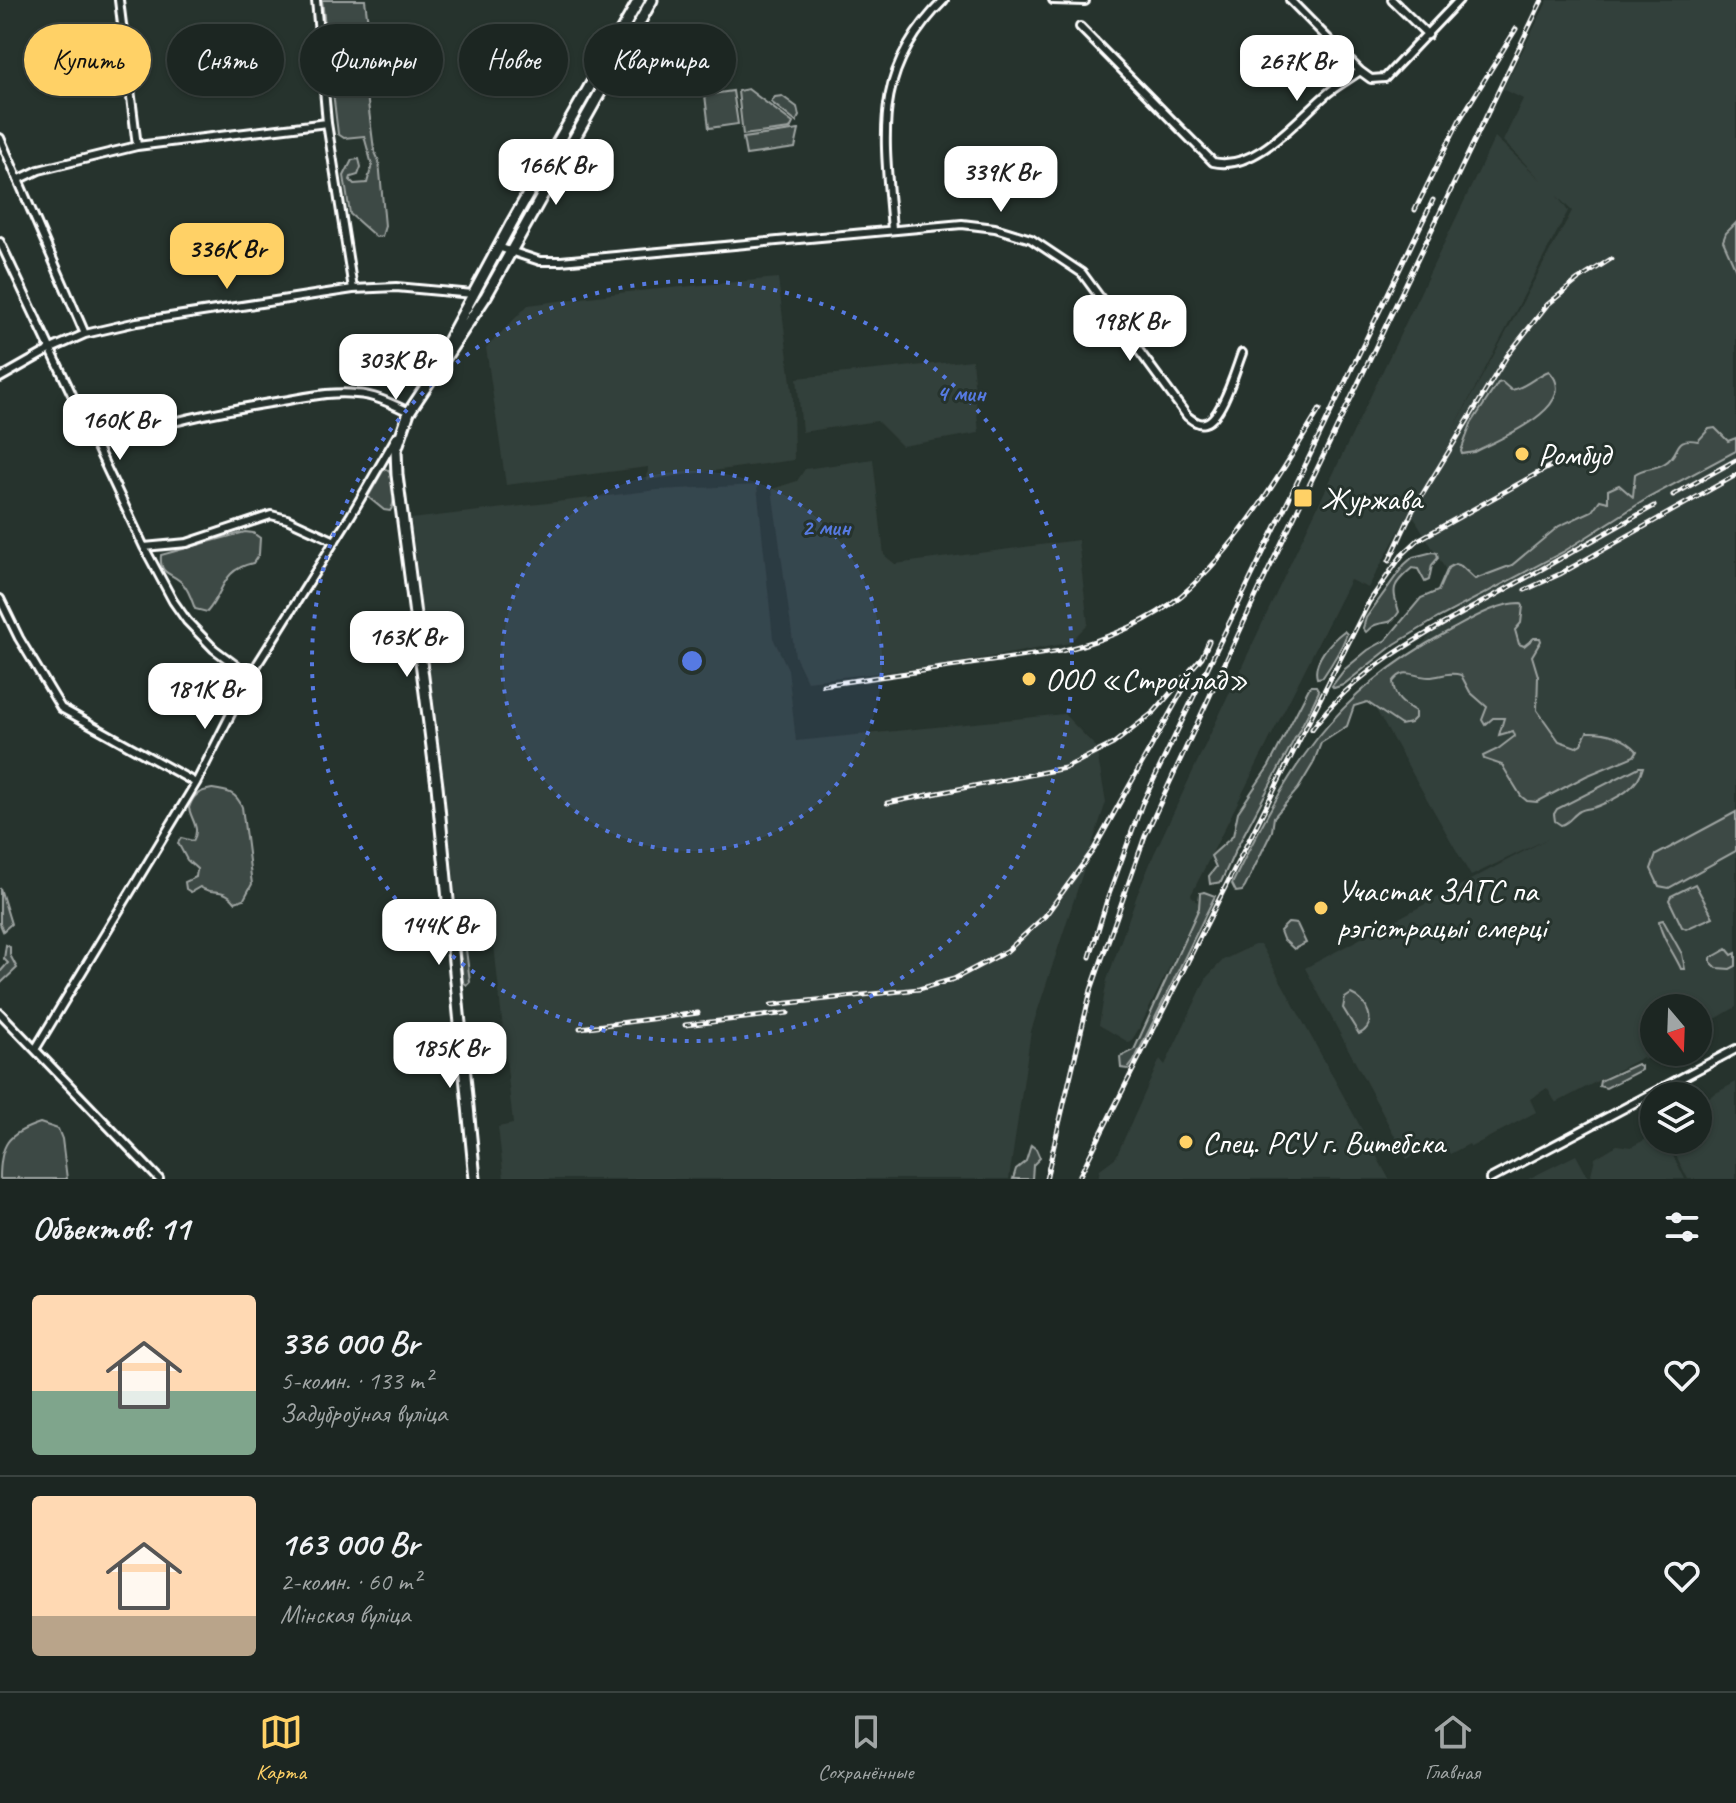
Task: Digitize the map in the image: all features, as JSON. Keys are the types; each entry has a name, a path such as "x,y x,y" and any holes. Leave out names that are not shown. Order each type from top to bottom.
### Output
{"main road":[{"path":"475,1179 437,786 396,450 409,412 498,247 639,0"},
{"path":"423,390 486,296 652,0"},
{"path":"473,294 486,296"}],"street":[{"path":"119,0 137,146"},
{"path":"316,0 327,123 353,289"},
{"path":"892,230 884,129 889,92 906,46 944,0"},
{"path":"1053,0 1085,1"},
{"path":"1290,0 1371,79 1385,78 1459,0"},
{"path":"1392,0 1428,35"},
{"path":"1080,27 1213,162 1228,165 1250,158 1302,119 1328,93 1360,71"},
{"path":"18,180 39,170 137,146 327,123"},
{"path":"0,138 85,334"},
{"path":"498,247 540,261 561,261 962,224 995,228 1031,239 1088,278 1187,416 1196,423 1213,419 1221,408 1242,353"},
{"path":"0,242 144,547 173,601 214,649 250,676"},
{"path":"0,378 85,334 219,308 353,289 396,287 473,294"},
{"path":"96,446 133,432 223,410 336,393 360,394 387,401 409,412"},
{"path":"36,1048 196,783 250,676 401,430"},
{"path":"144,547 187,543 271,515 335,541"},
{"path":"0,599 19,638 61,708 196,783"},
{"path":"0,1013 159,1179"},
{"path":"1490,1179 1736,1049"}],"shaded area":[{"path":"322,0 365,0 368,24 325,24"},
{"path":"1548,0 1736,0 1736,1007 1712,1021 1712,994 1640,994 1640,1059 1556,1103 1547,1088 1530,1099 1536,1112 1471,1147 1469,1144 1450,1154 1443,1141 1407,1159 1305,968 1549,838 1471,876 1367,694 1466,603 1410,511 1368,588 1350,580 1191,895 1200,905 1140,1027 1130,1043 1099,1025 1107,980 1154,854 1495,137 1541,180 1503,141 1523,99 1503,89","holes":["1557,196 1572,211 1452,432 1568,211"]},
{"path":"748,89 793,123 790,129 743,135 738,91"},
{"path":"333,96 367,96 374,150 379,161 385,226 382,236 376,237 350,214 344,176 352,160 359,159 361,167 358,175 350,180 354,184 367,183 372,165 364,136 344,138 338,134"},
{"path":"705,96 734,96 738,124 709,128"},
{"path":"782,96 797,107 799,116 796,122 771,102 775,97"},
{"path":"799,130 795,148 746,155 743,138"},
{"path":"1736,223 1736,270 1723,241"},
{"path":"778,278 793,399 794,460 647,480 648,467 506,485 486,348 528,305"},
{"path":"972,360 979,433 902,446 877,421 802,432 797,378"},
{"path":"1549,371 1556,384 1555,397 1546,409 1517,430 1474,452 1462,454 1471,424 1498,383 1502,382 1511,390 1516,389"},
{"path":"1715,428 1728,441 1736,438 1736,451 1648,498 1563,552 1438,618 1395,644 1343,685 1332,686 1345,669 1386,640 1421,598 1438,591 1448,568 1455,564 1461,566 1475,579 1512,565 1559,526 1592,511 1600,500 1608,502 1608,490 1619,485 1633,497 1635,474 1661,465 1670,459 1681,443 1698,441 1709,429"},
{"path":"873,459 884,555 895,564 1078,540 1088,624 1069,643 939,666 807,681 795,656 772,489 797,481 805,469"},
{"path":"384,469 389,470 393,485 390,511 368,497"},
{"path":"757,485 773,638 788,669 796,741 1064,714 1096,747 1106,802 1031,1031 1009,1179 504,1179 498,1127 513,1124 494,945 488,944 481,924 457,903 411,519 657,490"},
{"path":"245,532 260,538 259,554 253,563 229,576 207,612 195,609 185,586 162,567 161,555"},
{"path":"1437,553 1438,558 1432,565 1429,580 1425,582 1418,569 1412,568 1395,588 1399,612 1396,617 1366,632 1363,628 1366,618 1404,565 1413,557"},
{"path":"1521,603 1521,623 1515,630 1519,644 1524,646 1534,638 1541,641 1532,656 1538,676 1537,710 1559,741 1576,747 1587,732 1608,734 1632,746 1637,751 1634,756 1586,776 1537,802 1527,801 1502,765 1483,756 1515,736 1513,731 1499,735 1504,718 1493,718 1485,725 1482,720 1487,707 1470,692 1461,675 1429,677 1401,674 1393,682 1395,693 1402,703 1415,711 1415,718 1401,725 1367,702 1354,706 1347,726 1321,743 1298,789 1274,817 1272,831 1245,887 1236,892 1232,884 1273,805 1317,738 1343,709 1407,656 1447,632 1493,609"},
{"path":"1344,631 1347,634 1336,656 1323,677 1317,678 1320,658"},
{"path":"1310,686 1316,686 1319,691 1311,708 1221,882 1210,884 1209,876 1216,867 1211,856 1233,836 1238,812 1269,766"},
{"path":"1643,767 1637,781 1620,796 1580,811 1564,824 1555,821 1557,809"},
{"path":"212,789 230,793 242,807 252,884 244,899 235,902 222,893 200,887 191,892 186,889 185,882 196,877 197,869 187,860 178,843 181,838 193,841 196,828 189,808 197,794"},
{"path":"1736,812 1736,851 1669,888 1659,886 1651,869 1656,855"},
{"path":"1695,884 1713,917 1686,929 1682,927 1669,900"},
{"path":"0,888 11,924 3,931 0,924"},
{"path":"1200,893 1215,896 1134,1061 1128,1069 1121,1068 1120,1057 1134,1050 1199,908"},
{"path":"1663,920 1682,954 1685,969 1681,969 1662,932 1659,921"},
{"path":"1288,923 1297,924 1306,943 1294,949 1283,939 1280,931"},
{"path":"462,939 465,941 470,982 467,985 463,982 459,943"},
{"path":"6,945 10,947 10,955 17,968 0,984 0,972 8,963 4,959"},
{"path":"1254,945 1261,945 1389,1179 1098,1179 1100,1169 1116,1157 1160,1059 1165,1065 1207,977 1223,960"},
{"path":"1727,949 1732,955 1736,953 1736,966 1717,968 1711,958"},
{"path":"1351,994 1362,1002 1368,1013 1368,1025 1359,1034 1343,1008 1345,998"},
{"path":"1637,1064 1641,1066 1641,1070 1606,1088 1599,1086 1600,1081"},
{"path":"1736,1082 1736,1179 1688,1179 1675,1154 1712,1154 1712,1095"},
{"path":"40,1123 58,1129 67,1179 0,1179 2,1157 8,1142 20,1131"},
{"path":"1640,1142 1640,1154 1672,1154 1685,1179 1593,1179 1591,1174 1595,1158 1617,1145 1631,1147"},
{"path":"1031,1145 1040,1158 1033,1165 1032,1179 1013,1179 1016,1169 1026,1161"},
{"path":"1576,1155 1589,1179 1528,1179"}],"railway":[{"path":"1046,1179 1091,990 1145,836 1257,594 1542,0"},
{"path":"1415,210 1459,121 1516,29"},
{"path":"1090,957 1142,804 1433,200"},
{"path":"1389,561 1413,510 1507,356 1547,305 1611,259"},
{"path":"823,685 1061,651 1093,642 1141,622 1182,595 1223,554 1274,483 1320,409"},
{"path":"1673,495 1736,460"},
{"path":"1078,1179 1369,602 1402,555 1418,540 1556,463"},
{"path":"1525,590 1560,574 1736,475"},
{"path":"1312,729 1351,687 1398,651 1654,506"},
{"path":"887,803 1065,768 1113,744 1154,712 1202,657 1209,641"},
{"path":"771,1005 919,989 954,979 1007,951 1045,916 1094,849 1184,688"},
{"path":"580,1028 698,1013"},
{"path":"685,1025 788,1013"}],"place":[{"name":"Ромбуд","path":"1522,454"},
{"name":"Журжава","path":"1303,498"},
{"name":"ООО «Стройлад»","path":"1029,679"},
{"name":"Участак ЗАГС па рэгістрацыі смерці","path":"1321,908"},
{"name":"Спец. РСУ г. Витебска","path":"1186,1142"}]}
